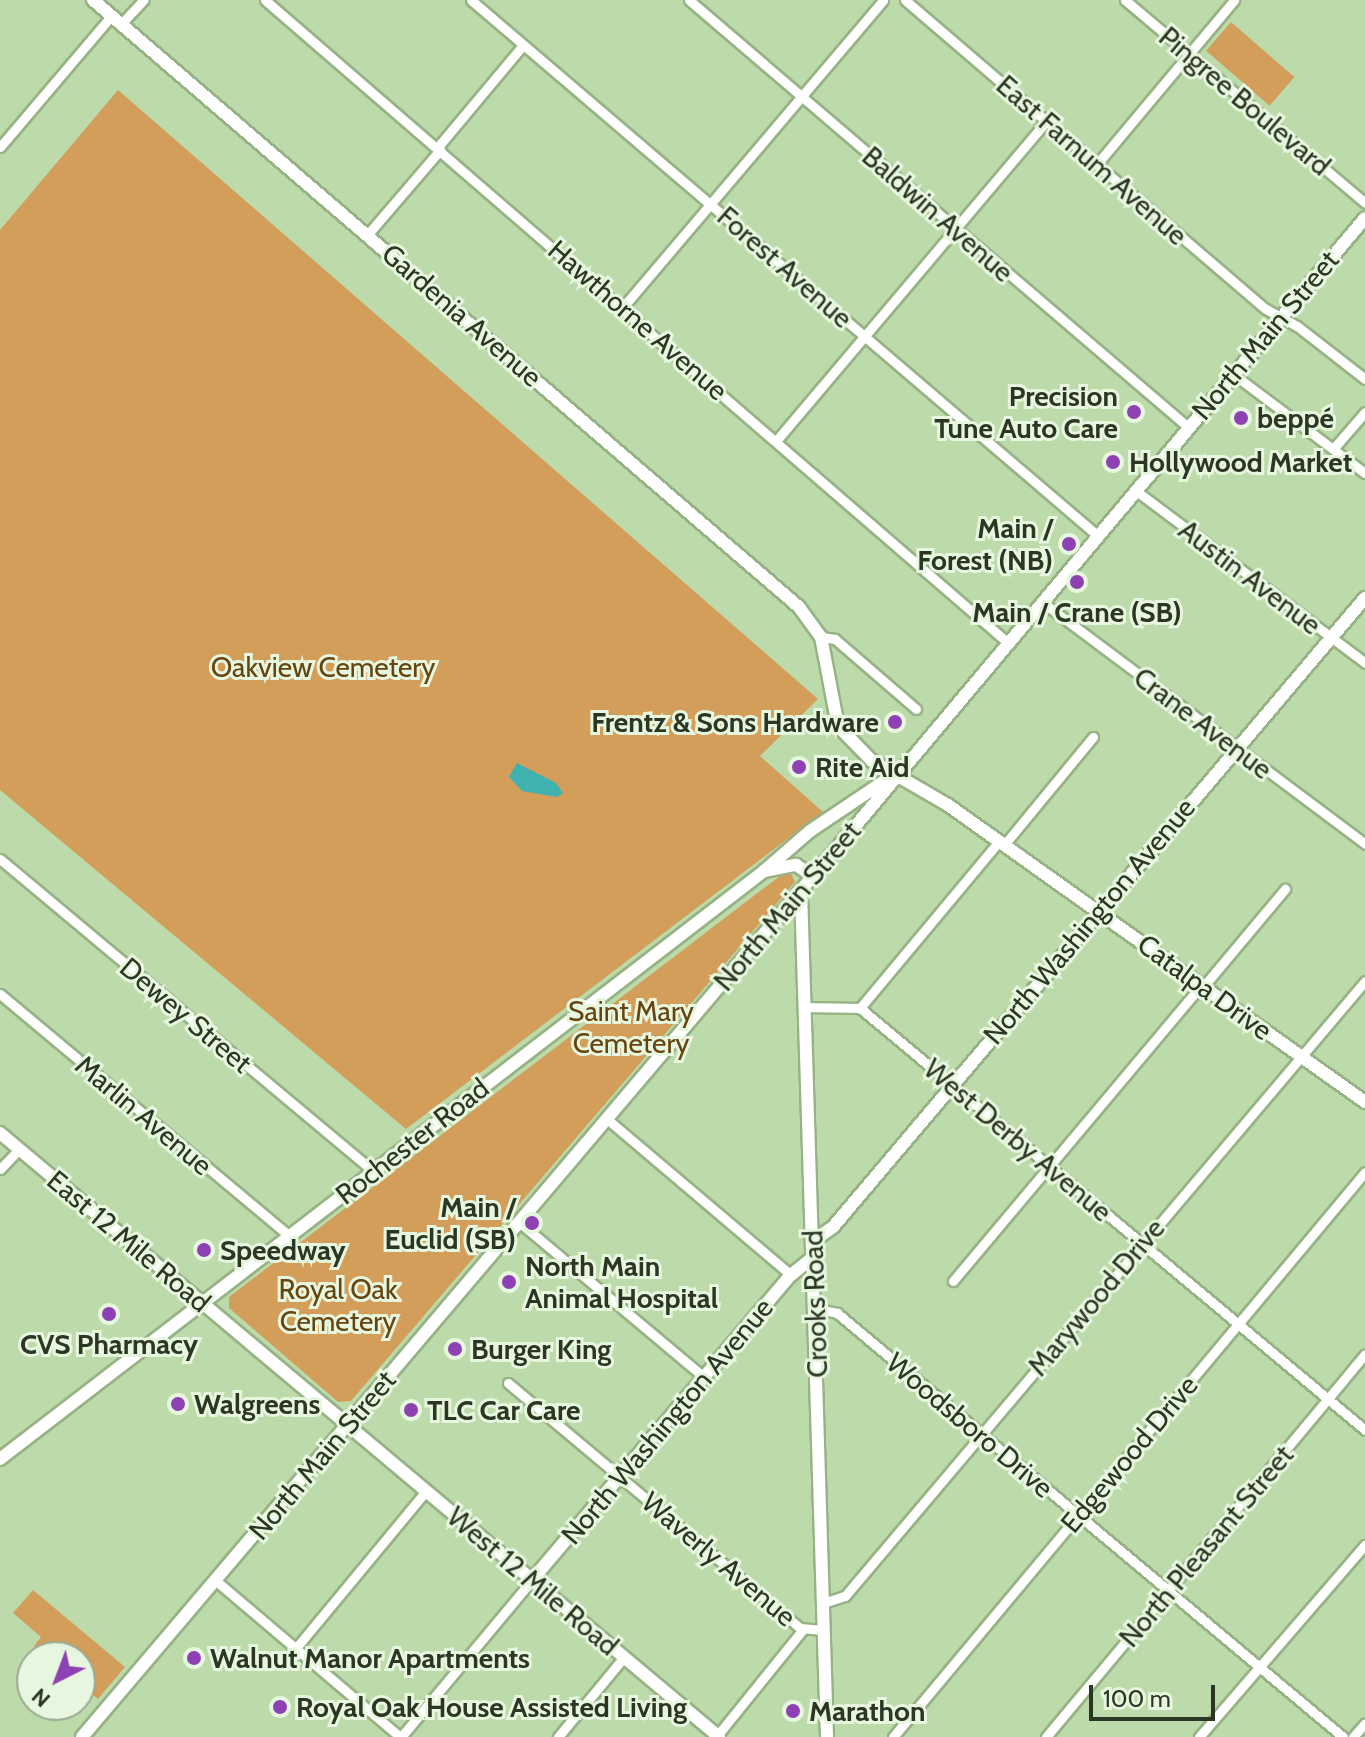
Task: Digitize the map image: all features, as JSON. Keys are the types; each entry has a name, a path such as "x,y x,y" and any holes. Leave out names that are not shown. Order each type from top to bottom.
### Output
{"main road":[{"name":"Gardenia Avenue","path":"93,0 799,607 821,637 838,726 872,761 965,818"},
{"name":"North Main Street","path":"813,876 1365,218"},
{"name":"North Washington Avenue","path":"813,1241 828,1232 1235,746 1365,598"},
{"name":"Rochester Road","path":"0,1459 764,871 810,831 895,775"},
{"name":"Catalpa Drive","path":"965,818 1365,1102"},
{"path":"764,871 790,864 813,876 799,894"},
{"name":"North Main Street","path":"82,1737 799,894"},
{"name":"Crooks Road","path":"799,894 806,1007 827,1737"},
{"name":"East 12 Mile Road","path":"0,1133 347,1424"},
{"name":"North Washington Avenue","path":"532,1580 791,1275 813,1257"},
{"name":"West 12 Mile Road","path":"347,1424 717,1736"}],"street":[{"path":"0,147 116,20 143,0"},
{"name":"Hawthorne Avenue","path":"265,0 1008,643"},
{"name":"Forest Avenue","path":"471,0 1097,535"},
{"name":"Baldwin Avenue","path":"689,0 1188,427"},
{"path":"623,307 883,0"},
{"name":"East Farnum Avenue","path":"905,0 1281,317 1365,379"},
{"name":"Pingree Boulevard","path":"1125,0 1365,203"},
{"path":"1097,164 1234,0"},
{"path":"368,234 523,45"},
{"path":"776,441 1046,121"},
{"path":"1233,374 1365,473"},
{"path":"1333,449 1365,412"},
{"name":"Austin Avenue","path":"1135,490 1365,663"},
{"name":"Crane Avenue","path":"1042,602 1365,844"},
{"name":"Gardenia Avenue","path":"821,637 835,639 916,709"},
{"path":"806,1007 860,1008 1093,737"},
{"name":"Dewey Street","path":"2,863 373,1171"},
{"path":"953,1281 1285,889"},
{"name":"Marywood Drive","path":"823,1603 845,1596 1365,981"},
{"name":"Marlin Avenue","path":"0,994 289,1236"},
{"name":"West Derby Avenue","path":"860,1008 1365,1430"},
{"path":"607,1119 791,1275"},
{"path":"0,1169 19,1149"},
{"name":"Edgewood Drive","path":"893,1737 1365,1172"},
{"path":"519,1222 704,1377"},
{"name":"Woodsboro Drive","path":"814,1308 837,1313 1343,1737"},
{"name":"North Pleasant Street","path":"1046,1737 1365,1354"},
{"name":"Waverly Avenue","path":"508,1383 803,1629 823,1630"},
{"path":"296,1648 426,1491"},
{"path":"1199,1737 1365,1545"},
{"path":"215,1580 400,1737"},
{"name":"North Washington Avenue","path":"400,1737 532,1580"},
{"path":"717,1736 803,1629"},
{"path":"558,1737 624,1657"},
{"path":"1353,1737 1365,1723"}],"green space":[{"path":"1231,22 1294,77 1269,106 1206,51"},
{"name":"Oakview Cemetery","path":"118,90 818,699 760,756 823,812 406,1129 0,790 0,230"},
{"name":"Royal Oak Cemetery","path":"789,869 795,882 351,1401 338,1402 229,1308 229,1297"},
{"path":"33,1590 94,1641 38,1641 41,1637 13,1613"},
{"path":"96,1643 125,1667 98,1699 96,1697"}],"water":[{"path":"517,763 556,783 563,793 557,797 522,791 509,777"}],"place":[{"name":"Precision Tune Auto Care","path":"1134,412"},
{"name":"beppé","path":"1241,418"},
{"name":"Hollywood Market","path":"1113,462"},
{"name":"Main / Forest (NB)","path":"1069,544"},
{"name":"Main / Crane (SB)","path":"1077,582"},
{"name":"Frentz & Sons Hardware","path":"895,722"},
{"name":"Rite Aid","path":"799,767"},
{"name":"Main / Euclid (SB)","path":"532,1223"},
{"name":"Speedway","path":"204,1250"},
{"name":"North Main Animal Hospital","path":"509,1282"},
{"name":"CVS Pharmacy","path":"109,1314"},
{"name":"Burger King","path":"455,1349"},
{"name":"Walgreens","path":"178,1404"},
{"name":"TLC Car Care","path":"411,1410"},
{"name":"Walnut Manor Apartments","path":"194,1658"},
{"name":"Royal Oak House Assisted Living","path":"280,1707"},
{"name":"Marathon","path":"793,1711"}],"park label":[{"name":"Saint Mary Cemetery","path":"631,1027"}]}
